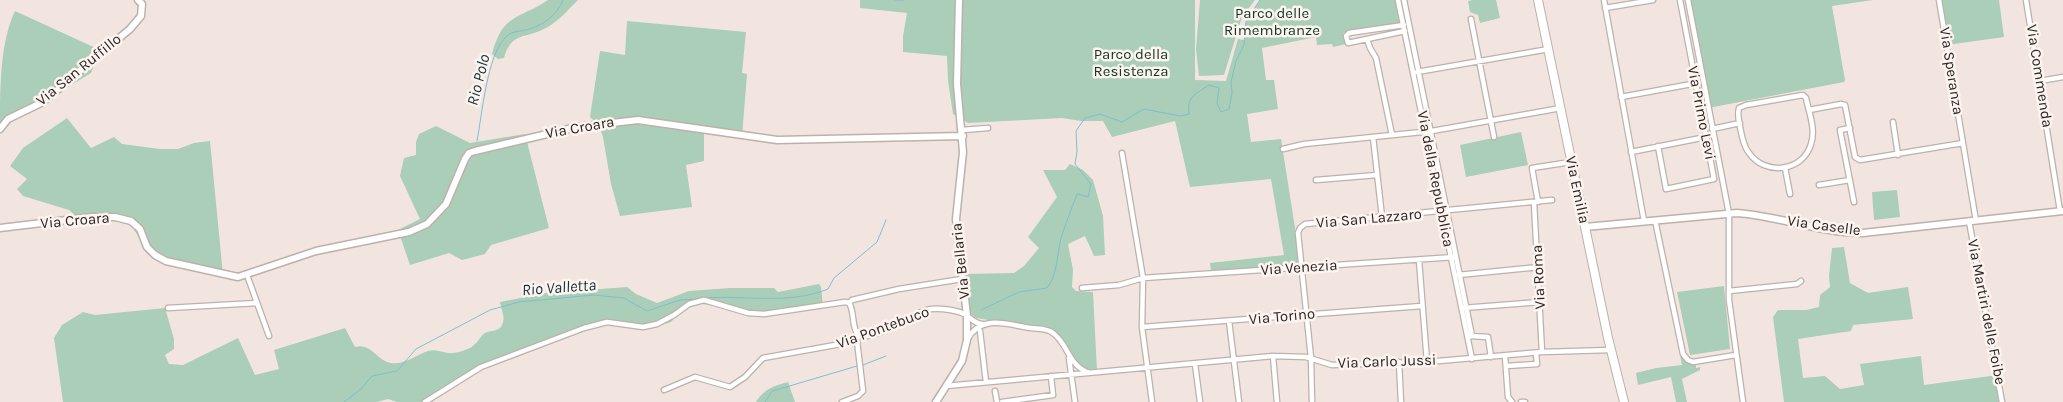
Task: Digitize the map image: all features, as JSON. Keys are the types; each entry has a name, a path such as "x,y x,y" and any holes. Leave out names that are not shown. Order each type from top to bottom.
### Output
{"main road":[{"name":"Via Emilia","path":"1538,0 1610,350 1624,402"},
{"name":"Via Emilia","path":"1617,380 1619,402"}],"street":[{"name":"Via San Ruffillo","path":"0,130 8,119 43,102 130,29 141,16 142,4 138,0"},
{"name":"Via Bellaria","path":"946,386 962,361 967,340 967,316 956,219 963,160 963,133 957,84 959,0"},
{"name":"Via della Repubblica","path":"1398,0 1447,212 1453,257"},
{"name":"Via della Repubblica","path":"1404,0 1406,28"},
{"path":"1604,0 1644,221"},
{"path":"1605,8 1653,0"},
{"name":"Via Primo Levi","path":"1658,146 1666,189 1714,179 1680,0"},
{"path":"1688,0 1728,214 1729,291 1743,402"},
{"name":"Via Speranza","path":"1939,0 1963,143 1973,221"},
{"name":"Via Commenda","path":"2026,0 2061,211"},
{"path":"1471,19 1494,137"},
{"path":"1406,28 1348,43 1346,36 1349,33 1406,28"},
{"path":"1368,39 1370,48 1376,58 1392,135"},
{"path":"1416,72 1548,49"},
{"path":"2040,80 2063,77"},
{"path":"1621,97 1703,83"},
{"path":"1802,95 1806,98 1809,110 1813,131 1810,147 1801,160 1784,168 1768,167 1751,157 1744,145 1738,110 1746,105 1802,95"},
{"path":"1809,110 1844,104 1847,108 1857,159 1864,160 1898,155 1963,143"},
{"path":"1283,148 1428,131 1561,108"},
{"name":"Via Croara","path":"0,228 92,217 115,217 131,221 140,230 147,247 155,255 166,261 238,277 316,251 409,232 427,224 446,204 465,159 475,150 576,128 638,120 777,140 963,133"},
{"path":"1893,122 1898,155"},
{"path":"1712,128 1740,123"},
{"path":"963,133 988,128"},
{"path":"1850,128 1840,130 1854,202"},
{"name":"Via della Repubblica","path":"1428,131 1441,212 1457,275 1470,338 1472,359"},
{"path":"1373,137 1382,217"},
{"path":"1631,152 1706,137"},
{"path":"1122,153 1143,278 1142,327 1152,402"},
{"name":"Via Roma","path":"1539,353 1540,302 1536,203 1532,168 1571,162"},
{"path":"1784,168 1790,194"},
{"path":"1316,180 1377,175"},
{"path":"1819,185 1850,180"},
{"name":"Via San Lazzaro","path":"1302,268 1298,233 1305,224 1447,212 1552,200"},
{"name":"Via Caselle","path":"1585,227 1728,214 1757,215 1857,233 2061,211"},
{"path":"1655,220 1683,354 1688,360 1695,362 1736,355"},
{"name":"Via Martiri delle Foibe","path":"1973,221 2002,402"},
{"name":"Via Venezia","path":"1082,288 1119,285 1143,278 1453,257"},
{"path":"1419,260 1427,362"},
{"path":"1302,268 1311,358 1312,402"},
{"path":"1457,275 1538,268"},
{"path":"247,275 269,336"},
{"path":"425,402 480,367 584,328 607,322 643,327 657,324 689,304 704,300 748,313 764,314 844,302 848,303 852,300 899,289 962,279"},
{"path":"1729,291 1797,284 1801,281"},
{"path":"1463,308 1540,302"},
{"path":"168,308 257,303"},
{"path":"842,402 858,396 863,391 857,341 858,335 855,332 851,307 848,303"},
{"name":"Via Torino","path":"1142,327 1229,322 1422,306"},
{"name":"Via Pontebuco","path":"664,390 695,377 730,387 745,377 763,358 852,342 858,335 875,334 931,309 958,312 967,316"},
{"path":"967,316 975,323 996,322 1050,331 1058,337 1074,364 1090,373"},
{"path":"1229,322 1238,402"},
{"path":"967,340 983,324"},
{"path":"980,331 986,382"},
{"path":"1470,338 1488,337 1491,357"},
{"name":"Via Carlo Jussi","path":"946,386 1273,356 1311,358 1332,365 1427,362 1539,353 1610,350"},
{"path":"1506,366 1538,364 1539,353"},
{"path":"1068,354 1075,402"},
{"path":"1273,356 1277,402"},
{"path":"1505,356 1508,397 1512,402"},
{"path":"1399,362 1401,402"},
{"path":"1195,364 1200,402"},
{"path":"1002,402 1053,395 1051,376"},
{"path":"937,402 946,386"},
{"path":"995,391 997,402"}],"green space":[{"path":"548,0 578,0 551,25 520,37 511,43 504,58 498,59 492,54 501,31 507,24"},
{"name":"Parco della Resistenza","path":"860,0 1195,0 1195,80 1226,81 1238,39 1244,40 1246,21 1260,0 1398,0 1403,23 1343,33 1346,44 1333,47 1332,44 1317,45 1316,37 1262,48 1266,80 1274,80 1278,109 1247,114 1251,142 1281,139 1301,266 1211,270 1210,263 1284,255 1271,179 1190,187 1175,121 1112,137 1103,121 1081,121 1062,118 968,123 953,114 948,81 947,56 903,52 903,36 907,13 860,8"},
{"path":"1200,0 1255,0 1242,17 1224,75 1199,76 1196,49"},
{"path":"1496,0 1500,18 1480,23 1478,15 1470,12 1468,1"},
{"path":"1687,0 1873,0 1832,6 1844,82 1708,108"},
{"path":"1939,0 1999,0 2004,37 1947,45"},
{"path":"15,11 100,50 91,73 50,98 0,124 4,51 6,37"},
{"path":"627,21 746,32 742,73 747,74 742,136 704,132 704,161 686,165 692,207 620,216 611,184 603,137 599,125 590,117 600,51 625,55"},
{"path":"67,118 91,148 114,137 122,144 160,149 178,149 194,143 210,141 223,275 166,259 145,246 130,224 122,220 76,216 69,210 23,196 17,189 27,179 10,166 23,148"},
{"path":"436,126 470,143 525,134 549,228 491,245 485,254 462,260 449,253 410,265 398,230 420,219 400,176 404,158 416,155 416,142 419,134"},
{"path":"1521,132 1528,165 1466,177 1460,145"},
{"path":"1070,164 1083,170 1093,180 1103,216 1105,255 1094,256 1085,236 1068,244 1073,270 1072,287 1076,291 1093,292 1097,371 1084,371 1078,366 1052,330 976,318 971,314 964,274 1014,273 1024,266 1039,248 1028,237 1057,197 1043,170 1065,170"},
{"path":"1897,190 1900,217 1874,220 1872,192"},
{"path":"1844,247 1850,283 1868,293 1908,287 1913,319 1853,325 1851,331 1798,339 1803,378 1825,376 1840,389 1864,385 1860,364 1921,356 1924,385 1998,375 2004,402 1784,402 1773,317 1778,310 1806,310 1819,307 1820,295 1830,287 1829,276 1832,248"},
{"path":"819,284 823,306 765,315 697,303 683,309 671,322 649,329 640,330 611,324 575,332 473,372 431,402 397,402 388,399 377,402 63,402 54,338 62,325 83,312 95,315 165,308 174,339 174,349 165,355 169,364 183,365 238,338 255,375 279,369 274,350 345,328 355,347 361,346 370,349 386,362 406,361 431,350 450,353 459,352 473,346 485,333 501,327 504,319 500,302 546,293 627,287 636,294 657,303 689,291 730,288 774,288 778,292"},
{"path":"1724,286 1730,349 1690,355 1677,292"},
{"path":"1680,355 1685,361 1696,364 1696,368 1700,367 1700,370 1682,379 1687,402 1676,402 1671,377 1638,385 1636,373 1682,365"},
{"path":"788,382 795,402 756,402 769,389"}],"waterway":[{"name":"Rio Polo","path":"477,141 490,72 499,47 510,34 532,28 548,20 557,11 563,0"},
{"name":"Rio Polo","path":"895,0 903,0"},
{"path":"981,310 1019,292 1047,288 1051,282 1054,276 1062,235 1077,194 1088,197 1091,184 1075,164 1077,151 1076,131 1085,118 1100,114 1122,122 1144,109 1180,116 1189,114 1189,103 1193,96 1209,85 1219,88 1217,103 1221,112 1229,109 1232,93 1231,82 1236,61 1244,45 1246,21 1260,0"},
{"name":"Rio Valletta","path":"705,298 798,297 828,289 834,278 877,242 886,220"},
{"name":"Rio Valletta","path":"344,402 361,389 372,376 397,371 416,349 490,310 519,302 593,295 624,298 647,311 680,300 701,299"},
{"path":"863,365 886,356"},
{"path":"765,402 772,391 857,366"}],"park label":[{"name":"Parco delle Rimembranze","path":"1272,22"}]}
